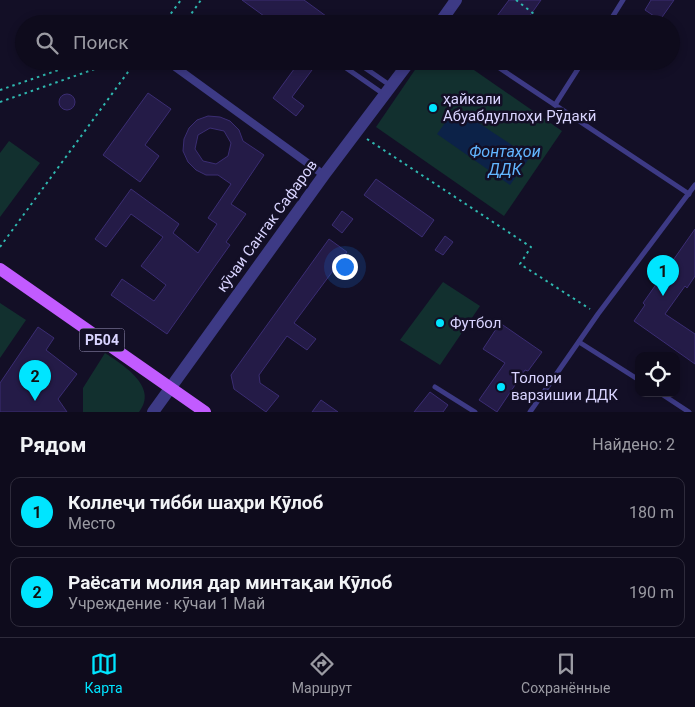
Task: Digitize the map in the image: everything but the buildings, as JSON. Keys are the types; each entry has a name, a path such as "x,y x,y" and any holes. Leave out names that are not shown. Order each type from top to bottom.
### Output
{"main road":[{"name":"РБ04","path":"0,269 205,412"}],"street":[{"path":"445,15 456,0"},
{"path":"179,70 324,175"},
{"name":"кӯчаи Сангак Сафаров","path":"153,412 324,175 403,70"}],"lane":[{"path":"614,15 623,0"},
{"path":"352,70 388,91"},
{"path":"365,70 388,91"},
{"path":"502,70 689,194"},
{"path":"555,105 577,70"},
{"path":"530,412 598,314 695,185"},
{"path":"579,342 635,377"},
{"path":"435,387 475,412"},
{"path":"666,397 689,412"}],"path":[{"path":"170,15 181,0"},
{"path":"190,15 201,0"},
{"path":"516,0 535,15"},
{"path":"0,90 59,70"},
{"path":"0,102 92,70"},
{"path":"0,247 129,70"},
{"path":"357,132 531,247 520,264 598,314"}],"green space":[{"path":"415,70 474,70 562,131 504,216 376,127"},
{"path":"9,141 40,163 0,217 0,153"},
{"name":"Футбол","path":"443,282 480,306 440,365 400,340"},
{"path":"0,303 26,320 0,358"},
{"path":"105,353 129,370 142,386 145,394 144,403 139,412 83,412 83,388"}],"water":[{"name":"Фонтаҳои ДДК","path":"456,108 530,157 510,185 437,134"}],"place":[{"name":"ҳайкали Абуабдуллоҳи Рӯдакӣ","path":"433,108"},
{"name":"Коллеҷи тибби шаҳри Кӯлоб","path":"663,296"},
{"name":"Футбол","path":"440,323"},
{"name":"Толори варзишии ДДК","path":"501,387"},
{"name":"Раёсати молия дар минтақаи Кӯлоб","path":"35,401"}]}
